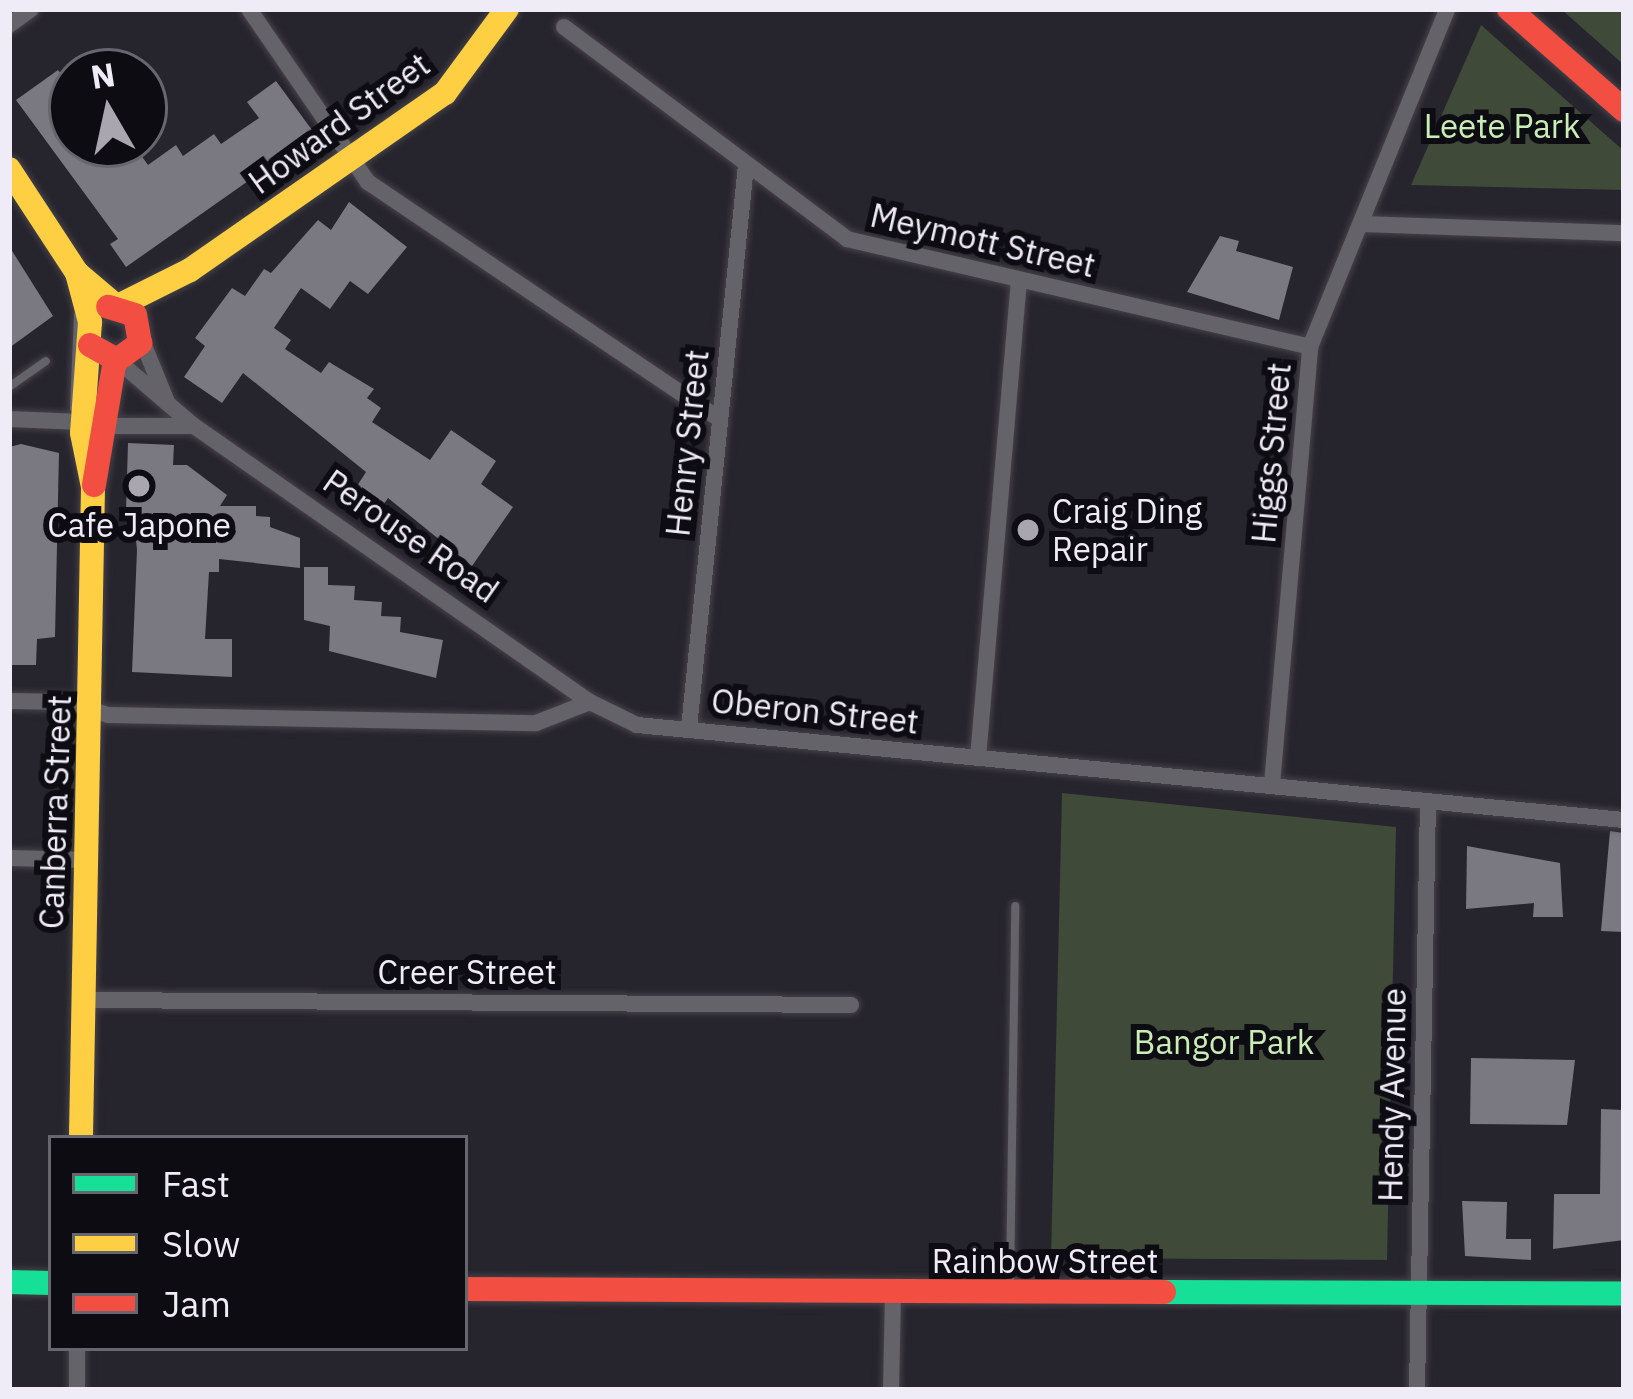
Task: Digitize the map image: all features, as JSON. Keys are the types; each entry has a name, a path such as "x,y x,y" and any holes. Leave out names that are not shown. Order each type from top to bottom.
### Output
{"street":[{"path":"9,25 32,9"},
{"path":"249,9 352,160 407,213 719,419"},
{"name":"Howard Street","path":"90,333 117,306 190,270 445,93 507,9"},
{"name":"Higgs Street","path":"1272,784 1310,347 1447,9"},
{"path":"1509,9 1624,110"},
{"name":"Meymott Street","path":"564,27 847,239 1310,347"},
{"name":"Henry Street","path":"689,728 746,164"},
{"path":"9,169 77,273 135,315 171,410"},
{"path":"1363,224 1624,233"},
{"name":"Howard Street","path":"116,360 142,336 190,270"},
{"path":"77,273 90,333 116,360"},
{"path":"978,758 1019,280"},
{"name":"Canberra Street","path":"81,1135 91,709 90,333"},
{"name":"Canberra Street","path":"88,428 116,360"},
{"name":"Perouse Road","path":"116,360 171,410 590,702"},
{"path":"9,418 88,428 194,426"},
{"path":"9,701 91,709 536,723 590,702"},
{"name":"Oberon Street","path":"590,702 637,725 1624,820"},
{"name":"Hendy Avenue","path":"1417,1390 1428,801"},
{"path":"9,857 86,860"},
{"name":"Creer Street","path":"83,1000 851,1005"},
{"path":"9,1282 48,1282"},
{"name":"Rainbow Street","path":"468,1289 1624,1294"},
{"path":"891,1390 893,1293"},
{"path":"77,1351 77,1390"}],"lane":[{"path":"77,273 71,387 88,428"},
{"path":"9,387 46,361"},
{"path":"1010,1294 1015,906"}],"green space":[{"path":"1561,9 1624,9 1624,65"},
{"name":"Leete Park","path":"1481,25 1624,151 1624,190 1411,185"},
{"name":"Bangor Park","path":"1062,793 1396,827 1387,1260 1051,1258"}],"building":[{"path":"48,77 48,144 16,100"},
{"path":"276,81 315,134 126,267 110,244 118,239 66,168 168,168 168,151 176,145 183,156 214,134 221,144 259,118 247,102"},
{"path":"349,202 407,247 368,294 350,281 330,309 301,288 274,328 291,340 285,349 321,373 329,362 374,389 367,398 381,408 372,422 430,460 451,430 496,461 481,484 513,507 472,566 388,498 384,504 357,486 366,472 243,373 222,403 184,377 205,346 195,338 232,288 245,296 264,269 271,273 318,220 331,230"},
{"path":"1220,236 1239,241 1236,251 1293,267 1279,320 1187,292"},
{"path":"9,246 53,316 9,348"},
{"path":"128,443 174,445 173,465 187,465 227,495 220,506 256,506 256,516 270,517 270,527 300,538 300,568 219,559 219,572 209,572 205,639 232,639 232,677 132,672 137,550 133,511 126,511"},
{"path":"21,444 59,453 55,637 37,639 36,665 9,665 9,447"},
{"path":"304,567 328,567 328,585 355,586 354,600 382,602 381,616 401,617 400,632 443,640 436,678 329,651 330,626 304,620"},
{"path":"1610,831 1624,833 1624,932 1601,931"},
{"path":"1467,846 1560,863 1563,917 1533,917 1534,903 1466,909"},
{"path":"1471,1058 1575,1060 1567,1125 1470,1124"},
{"path":"1601,1109 1624,1110 1624,1240 1553,1249 1554,1194 1600,1194"},
{"path":"1462,1201 1507,1202 1506,1239 1531,1239 1531,1260 1465,1256"}],"traffic: fast":[{"path":"9,1282 48,1283"},
{"path":"1164,1292 1624,1294"}],"traffic: slow":[{"path":"118,306 190,270 445,93 507,9"},
{"path":"9,169 77,273 116,306"},
{"path":"77,273 90,322 82,433 93,487 81,1135"}],"traffic: jam":[{"path":"1509,9 1624,110"},
{"path":"90,345 117,360 140,343 135,315 108,307"},
{"path":"94,485 115,360"},
{"path":"468,1289 1164,1292"}],"place":[{"name":"Cafe Japone","path":"139,486"},
{"name":"Craig Ding Repair","path":"1028,530"}]}
